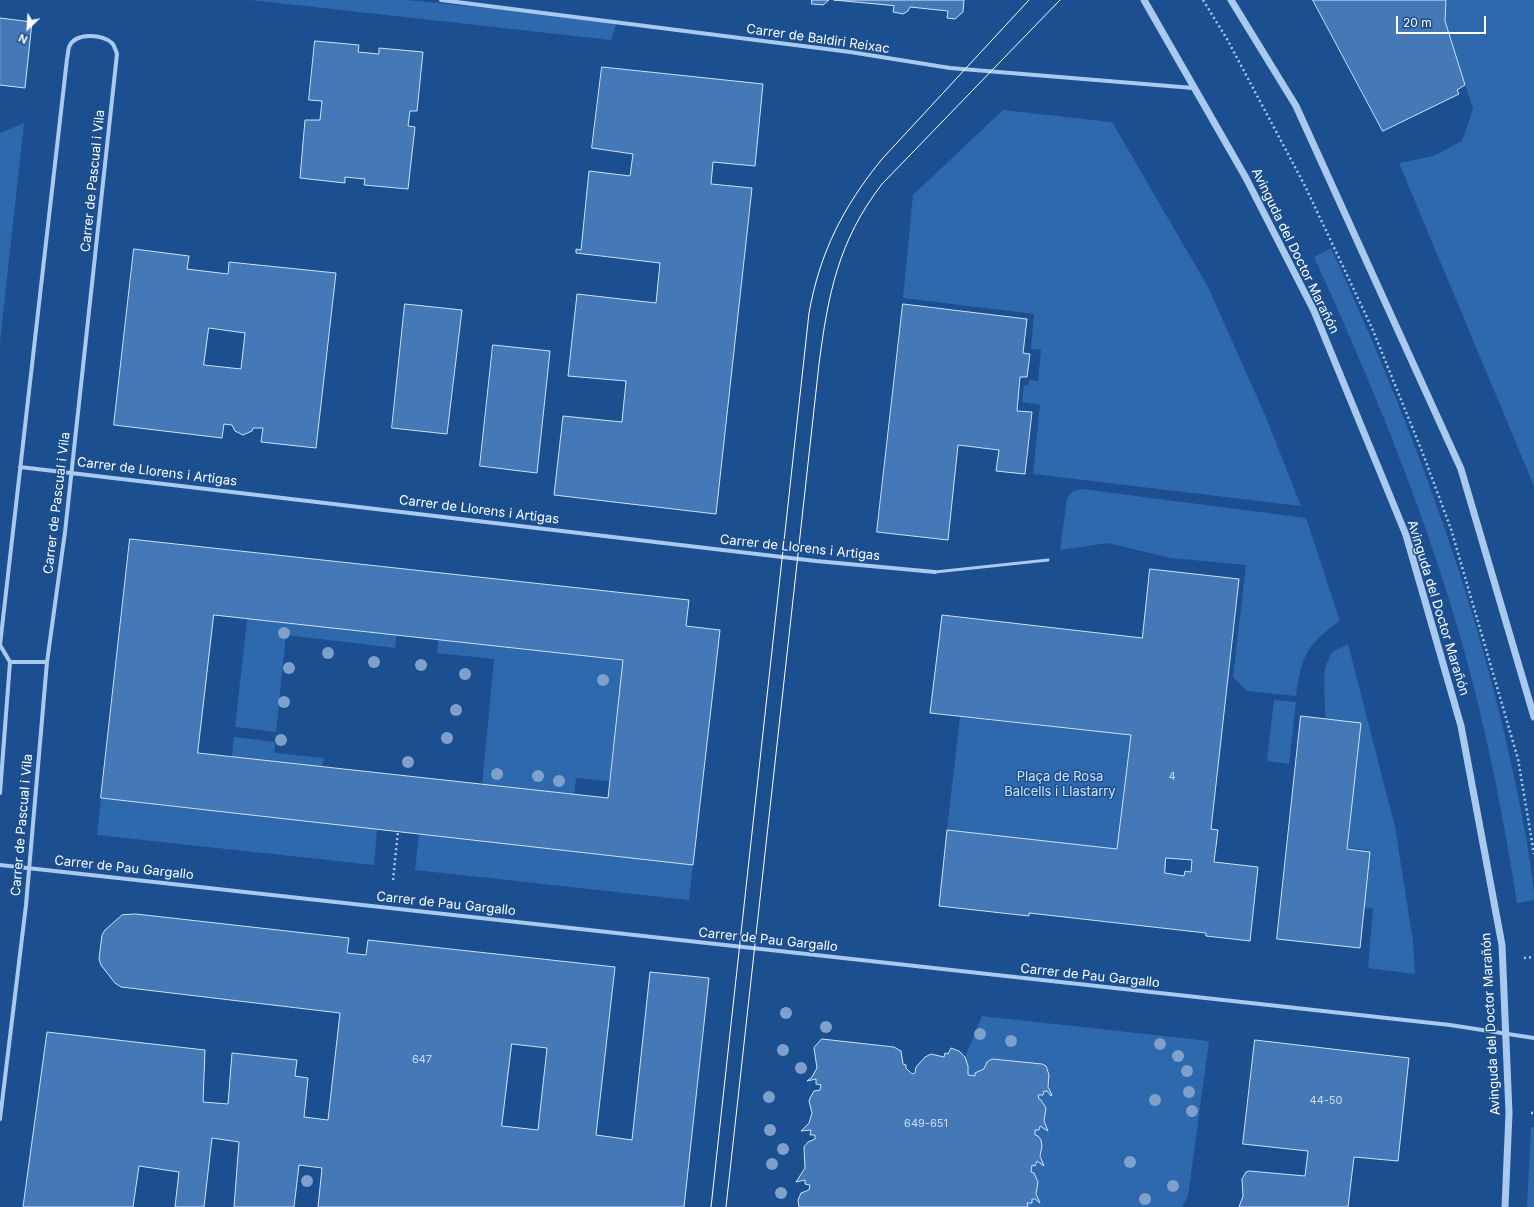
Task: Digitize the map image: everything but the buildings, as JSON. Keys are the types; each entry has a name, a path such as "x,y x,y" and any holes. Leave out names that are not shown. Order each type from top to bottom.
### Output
{"street":[{"name":"Carrer de Baldiri Reixac","path":"441,0 850,52 950,68 1193,88"},
{"name":"Avinguda del Doctor Marañón","path":"1144,0 1193,88 1246,178 1314,311 1406,535 1461,726 1502,945 1509,1113 1505,1207"},
{"path":"1231,0 1296,106 1461,469 1534,717"},
{"name":"Carrer de Pascual i Vila","path":"0,793 10,662 0,645 69,46 74,40 85,36 102,37 113,44 117,54 71,472 47,662 29,867 0,1119"},
{"name":"Carrer de Llorens i Artigas","path":"20,467 816,561 934,572"},
{"path":"10,662 47,662"},
{"name":"Carrer de Pau Gargallo","path":"0,864 1450,1025 1534,1038"}],"lane":[{"path":"934,572 1048,560"}],"path":[{"path":"1203,0 1227,39 1305,186 1372,328 1423,454 1451,529 1518,759 1534,854"},
{"path":"393,880 398,831"},
{"path":"1524,958 1534,958"}],"green space":[{"path":"250,0 407,0 617,21 611,40"},
{"path":"1447,0 1534,0 1534,486 1399,163 1433,156 1462,141 1473,109 1445,22"},
{"path":"1003,110 1112,122 1208,287 1265,415 1301,506 1033,474 1040,405 1022,402 1024,385 1028,386 1029,380 1038,381 1041,350 1031,349 1034,314 903,298 913,195"},
{"path":"24,123 0,342 0,133"},
{"path":"1331,248 1385,372 1434,498 1456,562 1494,692 1510,758 1523,819 1533,883 1534,900 1517,903 1505,831 1483,724 1465,654 1441,573 1408,481 1373,391 1314,257"},
{"path":"1082,489 1306,518 1340,621 1320,637 1308,652 1300,671 1296,696 1247,691 1233,677 1246,565 1171,558 1108,543 1060,550 1067,498 1072,492"},
{"path":"248,611 397,629 395,648 286,635 276,732 235,727"},
{"path":"439,634 624,653 609,781 576,778 574,797 482,786 494,659 437,653"},
{"path":"1348,644 1395,827 1413,941 1415,974 1368,968 1373,908 1361,907 1368,850 1339,847 1326,736 1324,677 1325,667 1332,652"},
{"path":"1274,700 1296,702 1289,764 1267,761"},
{"name":"Plaça de Rosa Balcells i Llastarry","path":"960,717 1131,735 1117,849 947,830"},
{"path":"234,737 275,742 274,753 324,758 322,768 232,758"},
{"path":"101,798 377,829 374,865 97,835"},
{"path":"419,834 693,865 689,900 415,870"},
{"path":"982,1016 1209,1041 1188,1196 1182,1207 1027,1207 1027,1203 1031,1202 1032,1199 1039,1202 1037,1184 1034,1173 1031,1172 1032,1165 1035,1166 1037,1161 1043,1165 1041,1158 1041,1143 1038,1136 1035,1135 1035,1130 1039,1130 1040,1126 1043,1127 1046,1108 1042,1100 1039,1099 1038,1095 1043,1095 1044,1091 1047,1091 1051,1096 1049,1074 1042,1064 992,1059 987,1062 984,1069 976,1073 975,1076 968,1075 968,1066 965,1057"},
{"path":"1531,1127 1534,1127 1534,1207 1527,1207"}],"tram line":[{"path":"711,1207 809,313 814,291 820,270 835,231 868,177 882,159 1029,0"},
{"path":"726,1207 819,364 826,315 837,270 855,226 867,205 882,184 1060,0"}]}
